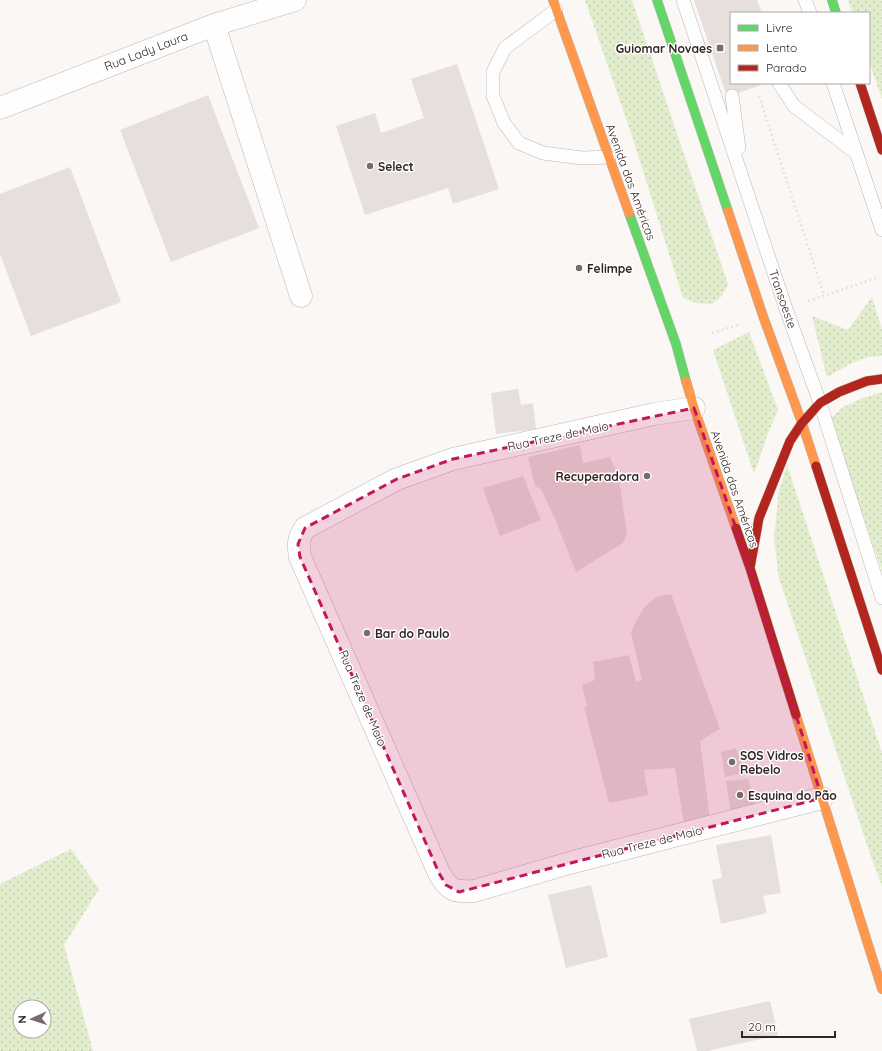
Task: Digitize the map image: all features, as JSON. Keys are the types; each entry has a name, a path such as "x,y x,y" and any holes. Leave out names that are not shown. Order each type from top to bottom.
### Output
{"main road":[{"path":"657,0 763,316 802,424 882,670"},
{"path":"832,0 836,12"},
{"name":"Avenida das Américas","path":"555,5 676,344 694,408 750,568 882,989"},
{"path":"860,84 882,150"},
{"path":"750,568 758,518 790,441 820,403 839,392 867,381 882,379"}],"street":[{"name":"Rua Lady Laura","path":"0,108 214,25 294,0"},
{"path":"214,25 301,296"},
{"name":"Rua Treze de Maio","path":"694,408 654,414 453,459 397,479 305,528 300,535 298,544 300,557 341,647 439,873 446,885 451,890 459,892 474,890 573,862 822,798"}],"lane":[{"name":"Transoeste","path":"683,0 786,309 820,403 882,598"},
{"path":"805,0 810,12"},
{"path":"555,5 505,48 493,72 493,96 504,123 519,143 543,153 582,158 609,157"},
{"path":"780,84 794,106 856,153"},
{"path":"833,84 882,230"},
{"path":"732,96 744,183"}],"path":[{"path":"758,95 824,295"},
{"path":"802,303 879,277"},
{"path":"712,333 745,322"}],"highlighted area":[{"path":"694,408 750,568 822,798 459,892 446,885 439,873 300,557 298,544 305,528 397,479 453,459"}],"green space":[{"path":"585,0 632,0 728,284 722,296 712,304 697,303 683,298 632,136"},
{"path":"848,0 882,0 882,99 870,64 870,12 853,12"},
{"path":"872,297 882,330 882,356 868,357 852,363 827,377 812,316 848,330"},
{"path":"749,332 778,410 754,474 713,350"},
{"path":"882,392 882,571 830,419 843,407 863,398"},
{"path":"787,465 882,753 882,886 870,854 779,578 774,537 779,491"},
{"path":"71,849 99,889 64,945 93,1051 0,1051 0,884"}],"building":[{"name":"Guiomar Novaes","path":"694,0 757,0 762,12 730,12 730,84 764,84 727,97"},
{"path":"457,64 499,189 453,204 448,188 365,215 336,126 375,113 381,133 424,118 411,79"},
{"path":"208,95 259,228 171,262 120,130"},
{"path":"70,167 121,302 31,336 0,254 0,194"},
{"path":"518,389 521,405 533,403 536,429 496,434 491,393"},
{"path":"580,445 583,463 610,457 619,478 627,534 623,543 576,572 555,519 541,489 535,486 528,457"},
{"path":"523,476 541,520 500,536 483,488"},
{"path":"671,594 720,729 700,741 710,819 684,824 675,768 644,770 648,795 609,803 584,707 587,707 582,685 595,680 593,662 629,655 636,682 642,680 631,633 643,609 656,597"},
{"name":"SOS Vidros Rebelo","path":"736,748 745,773 725,777 721,752"},
{"name":"Esquina do Pão","path":"748,779 757,809 731,815 726,781"},
{"path":"771,835 781,893 763,896 767,913 721,924 712,880 722,878 716,845"},
{"path":"591,885 608,957 566,968 548,895"},
{"path":"770,1001 778,1035 707,1051 697,1051 689,1019"}],"traffic: fast":[{"path":"657,0 728,211"},
{"path":"832,0 836,12"},
{"path":"629,213 676,344 686,381"}],"traffic: slow":[{"path":"553,0 629,213"},
{"path":"728,211 816,466"},
{"path":"686,381 736,528"},
{"path":"796,715 882,989"}],"traffic: jam":[{"path":"860,84 882,150"},
{"path":"750,568 759,518 790,441 802,423 820,403 839,392 867,381 882,379"},
{"path":"816,466 882,670"},
{"path":"736,528 796,715"}],"place":[{"name":"Guiomar Novaes","path":"720,48"},
{"name":"Select","path":"370,166"},
{"name":"Felimpe","path":"579,268"},
{"name":"Recuperadora","path":"647,476"},
{"name":"Bar do Paulo","path":"367,633"},
{"name":"SOS Vidros Rebelo","path":"732,762"},
{"name":"Esquina do Pão","path":"740,795"}]}
